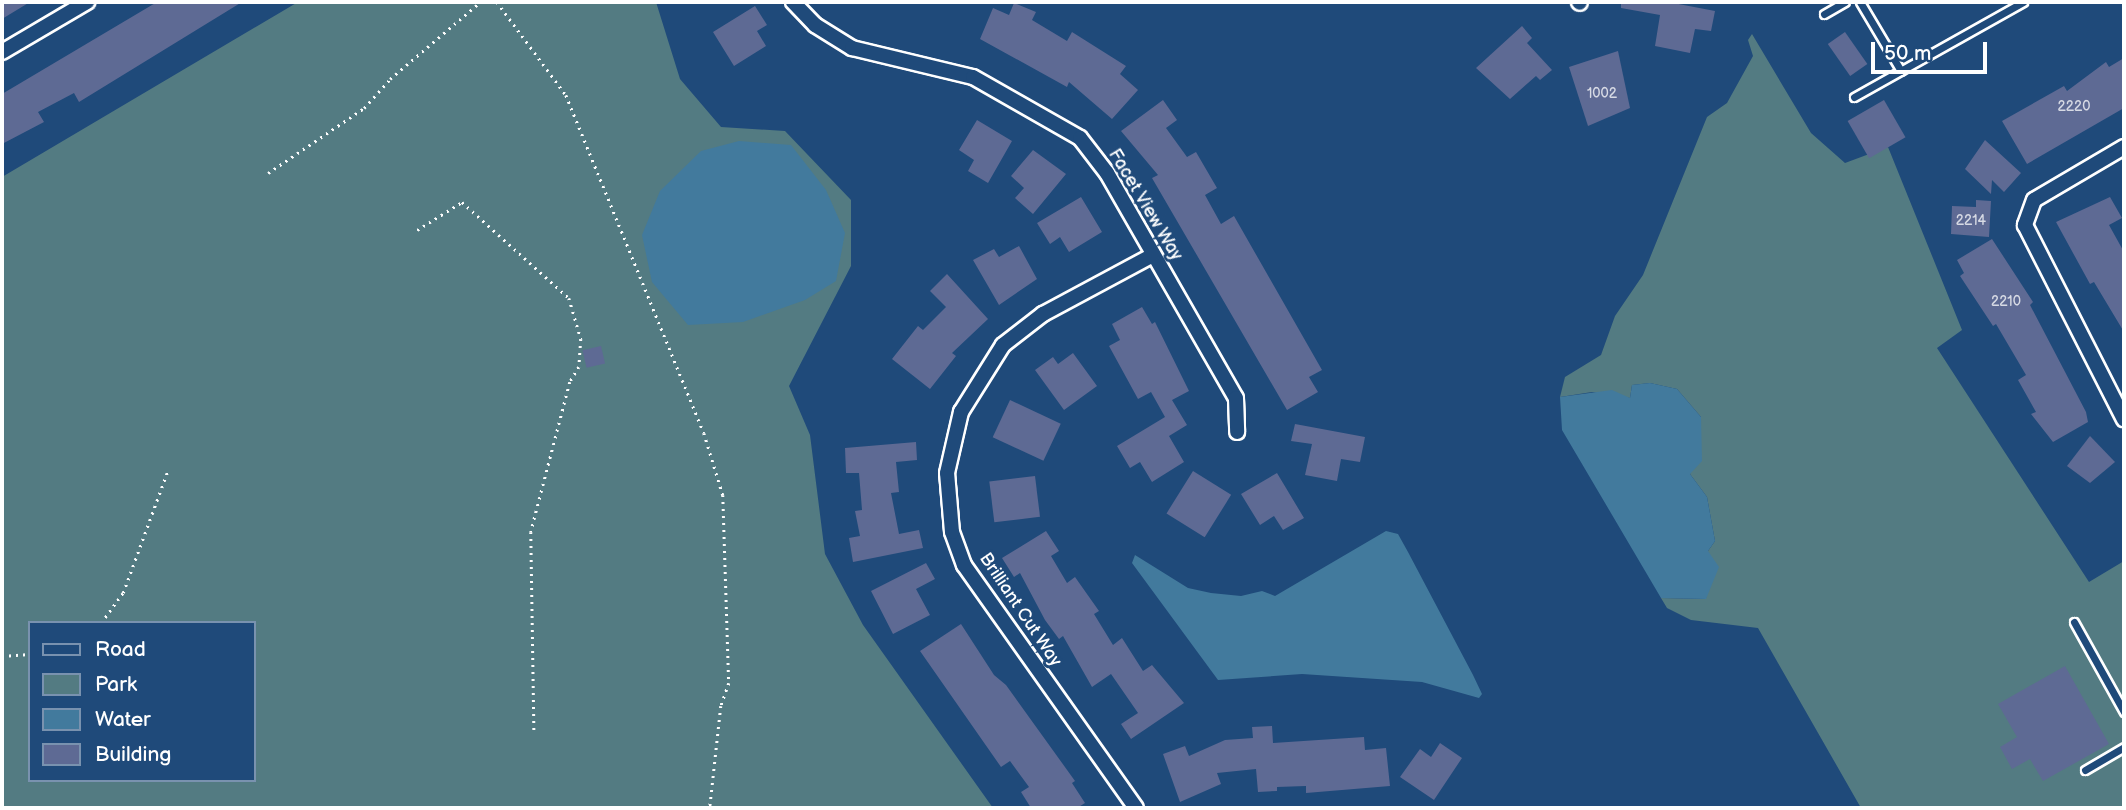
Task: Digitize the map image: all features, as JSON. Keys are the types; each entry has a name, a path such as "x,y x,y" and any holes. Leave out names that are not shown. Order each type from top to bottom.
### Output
{"street":[{"path":"2,52 87,2"},
{"name":"Facet View Way","path":"793,2 815,25 852,48 973,77 1080,138 1107,173 1236,398 1237,432"},
{"path":"2124,147 2034,200 2025,225 2124,419"},
{"name":"Brilliant Cut Way","path":"1136,808 964,565 952,532 947,473 961,412 1003,345 1043,314 1153,255"}],"lane":[{"path":"1824,14 1845,2"},
{"path":"1860,2 1901,71"},
{"path":"1854,97 2024,2"},
{"path":"2074,622 2124,712"},
{"path":"2085,770 2124,747"}],"path":[{"path":"268,173 364,108 390,79 480,2"},
{"path":"497,2 566,95 704,433 723,495 729,683 721,706 710,808"},
{"path":"417,230 462,202 569,299 581,339 579,367 570,382 531,532 534,734"},
{"path":"102,621 122,593 168,470"},
{"path":"2,656 28,653"},
{"path":"970,808 972,804"}],"green space":[{"path":"298,2 656,2 680,79 721,127 785,131 851,200 851,266 789,386 810,435 825,554 863,625 993,808 2,808 2,177"},
{"path":"1752,34 1811,133 1845,163 1888,147 1962,330 1937,348 2089,582 2124,561 2124,808 1861,808 1758,628 1691,620 1667,608 1661,598 1706,599 1708,551 1715,541 1707,497 1690,474 1701,417 1677,389 1650,383 1632,385 1630,398 1592,392 1560,397 1565,377 1601,355 1615,316 1643,275 1707,117 1727,103 1753,56 1748,40"}],"water":[{"path":"739,141 791,145 826,190 845,233 836,281 805,300 743,322 688,325 652,282 642,235 660,191 701,151"},
{"path":"1650,383 1677,389 1701,417 1702,461 1690,474 1707,497 1715,541 1708,551 1719,567 1706,599 1661,598 1562,430 1560,397 1612,390 1630,398 1632,385"},
{"path":"1386,531 1398,534 1473,675 1482,694 1479,698 1422,682 1302,674 1218,680 1132,563 1135,555 1188,588 1241,596 1262,591 1275,596"}],"building":[{"path":"2,2 30,2 2,19"},
{"path":"157,2 242,2 79,102 74,93 38,112 44,122 2,144 2,94"},
{"path":"1621,2 1668,2 1715,11 1711,31 1695,29 1690,53 1655,46 1660,15 1621,8"},
{"path":"1014,3 1036,12 1032,20 1067,41 1072,32 1126,66 1120,74 1138,90 1112,119 1069,82 1067,87 980,39 993,8 1009,15"},
{"path":"755,6 767,25 757,31 766,46 734,66 713,32"},
{"path":"1522,26 1532,38 1527,43 1552,70 1540,80 1536,76 1510,99 1476,68"},
{"path":"1845,32 1867,64 1850,76 1828,44"},
{"path":"1618,51 1630,108 1588,126 1569,67"},
{"path":"2124,58 2124,108 2027,164 2002,121 2064,86 2067,91 2106,62 2109,67"},
{"path":"1163,100 1177,120 1166,128 1187,157 1196,152 1217,188 1205,195 1221,224 1234,216 1322,370 1309,377 1318,392 1287,410 1152,178 1158,175 1121,131"},
{"path":"1884,100 1906,137 1869,158 1848,121"},
{"path":"977,120 1012,141 988,183 968,171 974,160 959,150"},
{"path":"1985,140 2021,173 2004,192 1992,180 1991,194 1965,169"},
{"path":"1033,150 1066,174 1033,214 1015,198 1024,188 1011,176"},
{"path":"1081,197 1102,232 1069,252 1060,237 1050,244 1037,223"},
{"path":"2110,197 2122,218 2109,225 2124,252 2124,332 2094,282 2090,284 2056,222"},
{"path":"1976,200 1991,201 1989,237 1951,234 1952,206 1976,207"},
{"path":"1992,239 2033,302 2030,305 2086,412 2088,422 2053,442 2031,414 2036,412 2018,380 2026,375 1996,324 1993,326 1960,276 1964,273 1957,260"},
{"path":"1019,246 1037,279 999,305 973,260 994,249 999,257"},
{"path":"947,274 988,319 952,353 956,356 930,389 892,359 918,326 923,330 946,307 930,291"},
{"path":"1142,307 1152,324 1155,322 1189,391 1172,400 1187,425 1169,436 1184,462 1152,482 1140,462 1130,468 1117,446 1165,417 1151,392 1138,399 1109,346 1120,340 1112,324"},
{"path":"601,346 605,364 587,368 582,350"},
{"path":"1073,353 1097,386 1064,410 1035,370 1053,357 1058,364"},
{"path":"1010,400 1061,424 1043,461 993,437"},
{"path":"1295,424 1365,437 1360,462 1341,459 1337,481 1305,475 1312,444 1291,441"},
{"path":"2090,436 2115,462 2090,483 2067,466"},
{"path":"916,442 917,460 896,462 899,492 891,493 899,534 919,530 923,548 853,562 849,538 860,536 855,511 862,510 859,473 846,473 845,448"},
{"path":"1193,471 1231,495 1205,537 1167,513"},
{"path":"1277,473 1304,518 1283,530 1274,516 1260,525 1241,494"},
{"path":"1035,476 1040,517 994,522 989,482"},
{"path":"1046,531 1059,551 1051,556 1067,583 1075,577 1099,611 1094,614 1113,645 1122,638 1143,671 1152,665 1184,703 1131,739 1121,724 1138,713 1111,674 1092,687 1063,636 1059,639 1045,620 1020,573 1014,577 1002,558"},
{"path":"926,563 935,579 916,589 930,615 893,634 871,591"},
{"path":"961,624 994,675 1006,685 1075,781 1072,783 1085,803 1077,808 1031,808 1021,792 1029,787 1010,761 1001,767 920,651"},
{"path":"2065,666 2109,744 2043,781 2030,759 2012,769 2000,747 2017,737 1998,704"},
{"path":"1272,726 1273,743 1364,737 1365,750 1386,748 1390,786 1306,793 1306,786 1277,787 1277,791 1258,792 1256,769 1217,773 1221,784 1180,802 1163,754 1185,746 1189,756 1225,740 1253,738 1252,727"},
{"path":"1440,743 1462,758 1434,800 1400,777 1420,749 1431,757"}]}
